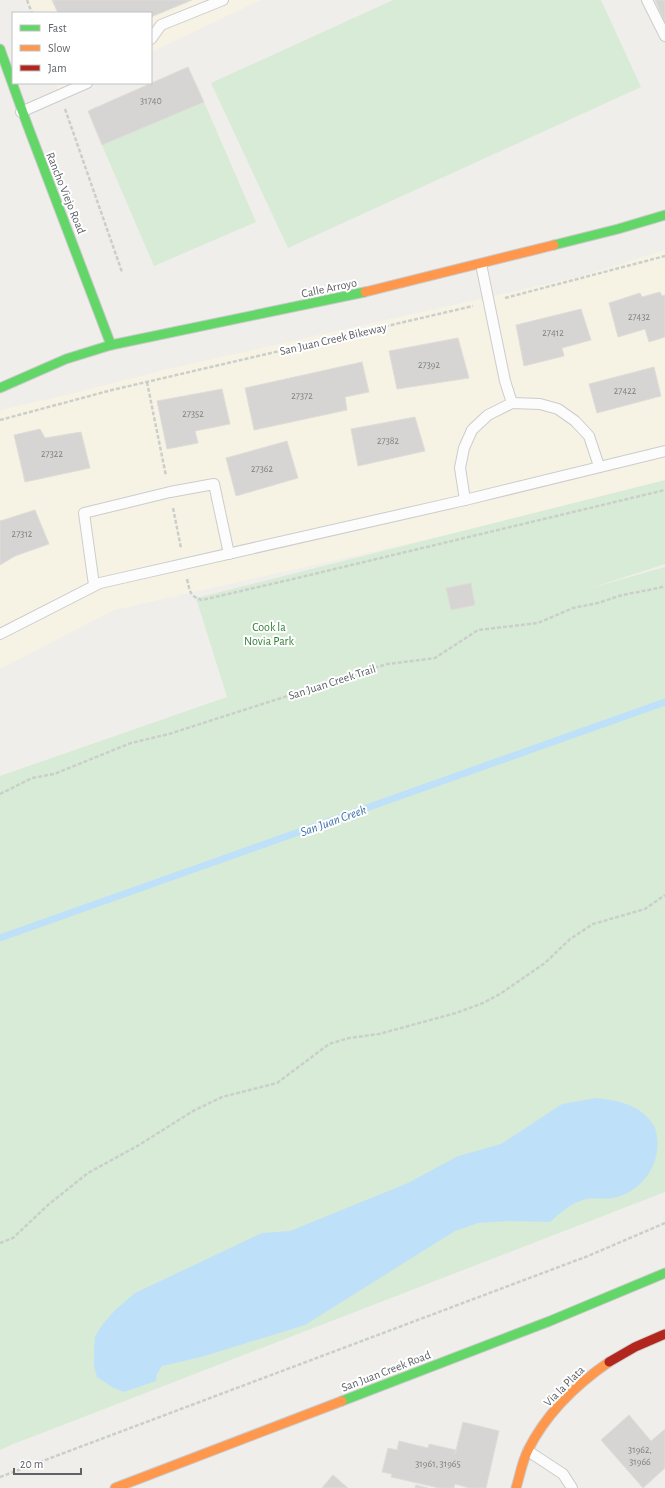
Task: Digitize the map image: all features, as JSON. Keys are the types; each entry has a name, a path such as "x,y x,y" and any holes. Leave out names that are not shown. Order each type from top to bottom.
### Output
{"main road":[{"name":"Rancho Viejo Road","path":"0,49 12,83"},
{"name":"Rancho Viejo Road","path":"12,84 111,345"},
{"name":"Calle Arroyo","path":"0,388 66,359 111,345 379,289 618,229 665,215"},
{"name":"San Juan Creek Road","path":"115,1488 550,1321 665,1274"},
{"name":"Via la Plata","path":"516,1488 528,1451 553,1412 570,1394 596,1371 625,1352 665,1334"}],"lane":[{"path":"152,38 161,25 223,0"},
{"path":"647,0 665,36"},
{"path":"22,112 85,84"},
{"path":"481,264 505,381 512,403"},
{"path":"465,500 460,468 464,448 472,430 488,415 512,403 540,404 558,409 575,420 589,436 599,466"},
{"path":"0,634 100,582 465,500 599,466 665,452"},
{"path":"94,585 84,512 170,492 214,484 229,554"},
{"path":"528,1451 563,1474 572,1488"}],"path":[{"path":"27,0 32,12"},
{"path":"60,95 122,272"},
{"name":"San Juan Creek Bikeway","path":"0,420 112,390 490,302 665,256"},
{"name":"San Juan Creek Trail","path":"0,794 32,778 54,774 131,743 169,734 387,664 435,658 478,630 538,623 573,608 598,603 622,595 665,586"},
{"path":"0,1243 13,1238 49,1204 88,1173 139,1145 193,1111 222,1098 277,1083 329,1044 349,1038 379,1034 456,1013 483,1003 500,994 546,963 570,939 593,924 645,909 665,895"},
{"path":"0,1477 588,1256 665,1222"}],"shaded area":[{"path":"26,0 261,0 152,52 152,12 31,12"},
{"path":"56,84 84,84 60,95"},
{"path":"665,250 665,485 114,610 0,669 0,410 71,394 168,369 583,276"}],"green space":[{"path":"393,0 601,0 641,87 288,248 211,83"},
{"path":"204,102 256,222 154,266 102,145"},
{"name":"Cook la Novia Park","path":"665,480 665,564 588,589 665,567 665,1192 0,1450 0,776 227,697 196,598"}],"water":[{"path":"596,1098 613,1100 638,1109 650,1120 655,1128 657,1151 654,1162 643,1181 624,1195 606,1199 590,1198 578,1202 565,1209 550,1222 508,1221 478,1223 455,1231 305,1325 201,1357 162,1366 157,1374 156,1381 124,1392 112,1387 97,1377 94,1366 95,1336 115,1310 135,1293 262,1233 290,1231 408,1183 458,1156 501,1144 562,1104"}],"building":[{"path":"52,0 192,0 152,17 152,12 58,12"},
{"path":"655,0 665,0 665,23"},
{"path":"188,67 204,102 102,145 88,111"},
{"path":"660,292 662,296 665,295 665,337 649,342 645,329 618,337 609,303 640,293 642,297"},
{"path":"581,309 591,340 562,348 564,356 524,366 516,325"},
{"path":"458,338 469,378 397,389 389,351"},
{"path":"362,362 369,392 345,397 347,410 254,430 245,388"},
{"path":"654,367 661,396 597,413 589,384"},
{"path":"222,389 230,424 195,431 198,443 167,449 157,401"},
{"path":"415,417 425,451 358,466 351,429"},
{"path":"40,429 45,438 81,432 90,468 25,482 14,435"},
{"path":"287,441 298,478 236,496 226,458"},
{"path":"35,510 49,544 15,556 0,565 0,521"},
{"path":"471,583 475,605 451,610 446,588"},
{"path":"629,1415 651,1441 665,1429 665,1468 643,1488 601,1440"},
{"path":"463,1422 499,1431 486,1488 469,1488 455,1484 454,1488 439,1488 391,1477 392,1474 382,1472 388,1448 397,1450 399,1441 428,1448 429,1444 456,1450"},
{"path":"333,1475 348,1488 322,1488"},
{"path":"416,1485 428,1488 415,1488"}],"waterway":[{"name":"San Juan Creek","path":"0,938 665,702"}],"traffic: fast":[{"path":"0,49 12,82"},
{"path":"13,84 111,345"},
{"path":"554,245 618,229 665,215"},
{"path":"0,388 66,359 111,345 365,292"},
{"path":"342,1401 550,1321 665,1273"}],"traffic: slow":[{"path":"365,292 554,245"},
{"path":"516,1488 526,1455 535,1437 544,1424 574,1390 609,1362"},
{"path":"115,1488 342,1401"}],"traffic: jam":[{"path":"609,1362 635,1347 665,1334"}]}
